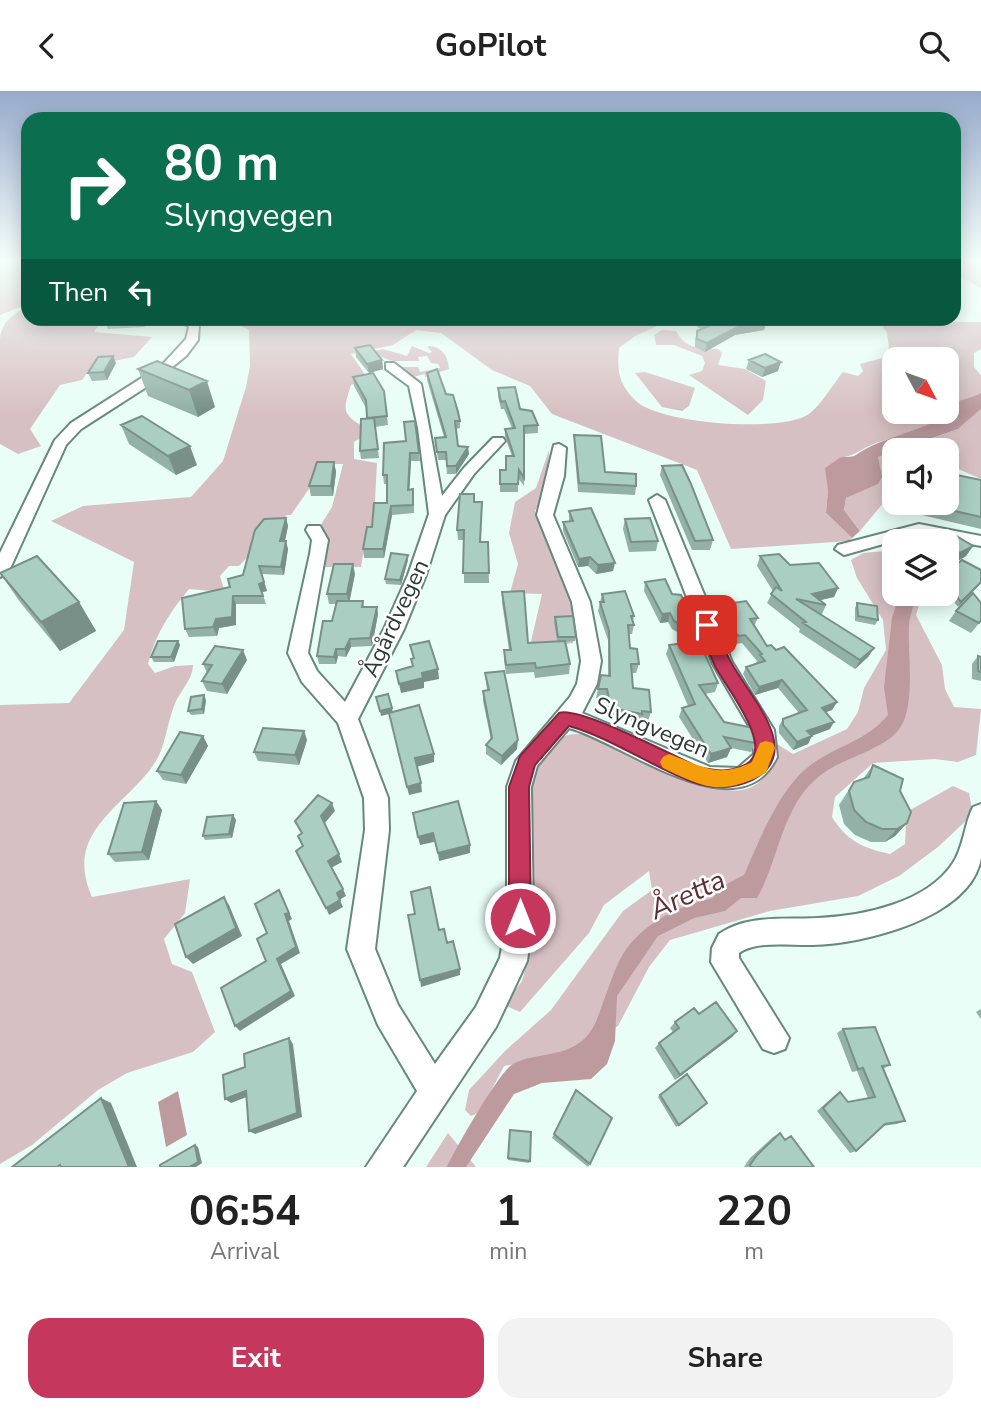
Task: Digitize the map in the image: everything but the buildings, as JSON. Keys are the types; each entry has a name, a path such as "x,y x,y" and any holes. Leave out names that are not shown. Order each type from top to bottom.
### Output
{"street":[{"path":"0,571 51,454 66,435 155,376 190,345 195,326"},
{"name":"Ågårdvegen","path":"390,366 415,384 437,514"},
{"name":"Ågårdvegen","path":"347,719 394,629 417,575 437,514 469,471 498,441"},
{"path":"383,1167 486,1017 513,961 520,918 519,787 527,761 565,718 587,684 591,661 580,602 545,515 556,476 559,448"},
{"name":"Slyngvegen","path":"565,718 584,723 695,774 717,780 749,774 759,767 766,757 763,730 723,664 657,500"},
{"path":"845,549 919,529 981,541"},
{"path":"314,530 320,540 319,554 298,640 298,653 309,676 347,719 372,778 376,798 377,830 361,949 388,1014 412,1058 435,1090"},
{"path":"774,1038 725,962 725,949 732,941 768,933 827,931 890,916 919,905 957,879 974,849 981,815"}],"shaded area":[{"path":"21,311 21,326 98,326 94,332 152,337 134,357 93,365 82,380 60,385 30,429 41,446 18,454 0,444 0,339 1,332 13,315"},
{"path":"961,322 981,322 981,349 974,353 974,367 981,375 981,393 959,401 959,347 889,347 887,333 883,326 961,326"},
{"path":"242,326 657,326 635,336 619,348 618,363 625,389 636,401 649,409 694,420 721,423 774,423 795,420 814,410 843,372 858,376 863,371 860,364 882,358 882,424 930,424 891,438 882,438 882,441 840,458 828,490 826,513 852,538 849,541 731,549 697,470 552,414 530,386 492,370 441,333 416,330 393,345 351,354 364,373 365,380 351,385 346,401 348,415 365,428 362,437 354,442 354,459 377,463 374,520 366,536 361,567 320,567 322,523 332,507 343,464 326,464 291,515 287,515 277,529 239,566 229,566 220,576 225,592 189,589 170,615 159,634 148,664 155,673 175,666 193,665 191,674 174,706 156,761 102,821 85,854 85,874 92,897 190,879 185,913 164,939 172,964 192,972 215,1032 193,1052 127,1073 98,1090 32,1145 0,1164 0,705 69,703 124,630 134,562 51,521 83,506 191,497 223,461 250,366 249,330"},
{"path":"662,330 676,331 684,341 693,346 718,349 722,353 718,365 745,369 766,381 763,400 748,415 689,375 702,371 705,363 702,356 674,345 656,345 654,335"},
{"path":"412,346 429,353 432,352 427,347 438,349 446,357 449,369 425,377 425,374 413,377 399,367 418,367 420,372 440,368 438,364 431,363 427,356 418,357 419,361 392,361 369,352 383,349 407,356"},
{"path":"645,372 695,388 689,406 682,411 662,407 635,373"},
{"path":"981,393 981,409 958,429 932,438 892,438 929,424 959,424 959,401"},
{"path":"981,409 981,479 959,469 959,438 933,438 958,429"},
{"path":"882,442 882,456 878,457 882,477 878,484 846,498 844,510 860,531 852,538 826,513 828,490 825,468 839,458 854,456"},
{"path":"549,450 548,483 535,511 572,598 573,643 529,650 542,594 510,593 518,564 509,533 515,502 536,488"},
{"path":"882,456 882,504 860,531 844,510 846,498 860,491 878,470 878,457"},
{"path":"882,551 882,606 919,606 916,615 942,665 945,689 954,707 981,709 976,755 958,762 935,759 873,763 835,797 832,817 856,842 890,854 905,844 906,821 903,814 953,786 969,793 972,809 970,817 938,847 899,876 858,896 770,911 670,940 649,967 618,1026 558,1057 504,1066 480,1112 471,1116 465,1110 469,1090 505,1051 551,1010 623,911 652,890 649,871 604,905 589,933 520,1012 504,1005 522,981 533,941 530,781 544,752 556,740 565,736 587,734 693,781 729,790 745,789 759,782 770,767 777,744 793,754 847,729 858,712 864,688 886,650 883,620 857,578 851,560 863,553"},
{"path":"896,606 913,606 909,625 909,698 907,712 895,734 876,747 825,772 805,791 788,820 757,898 741,898 725,911 694,918 658,936 617,996 615,1041 607,1064 591,1079 542,1083 514,1094 466,1167 447,1167 478,1112 507,1069 522,1060 566,1050 583,1040 595,1024 613,975 635,938 666,915 713,898 721,887 744,875 770,818 787,789 817,760 869,732 888,715 884,687"},
{"path":"178,1091 187,1135 166,1147 158,1102"},
{"path":"448,1133 476,1167 426,1167"}],"slow traffic":[{"path":"669,762 695,774 717,780 735,779 759,767 766,757 766,748"}],"route":[{"path":"520,918 517,814 519,787 527,761 540,743 565,718 584,723 695,774 717,780 735,779 749,774 759,767 766,757 763,730 723,664 707,625"}],"water label":[{"name":"Åretta","path":"687,894"}]}
